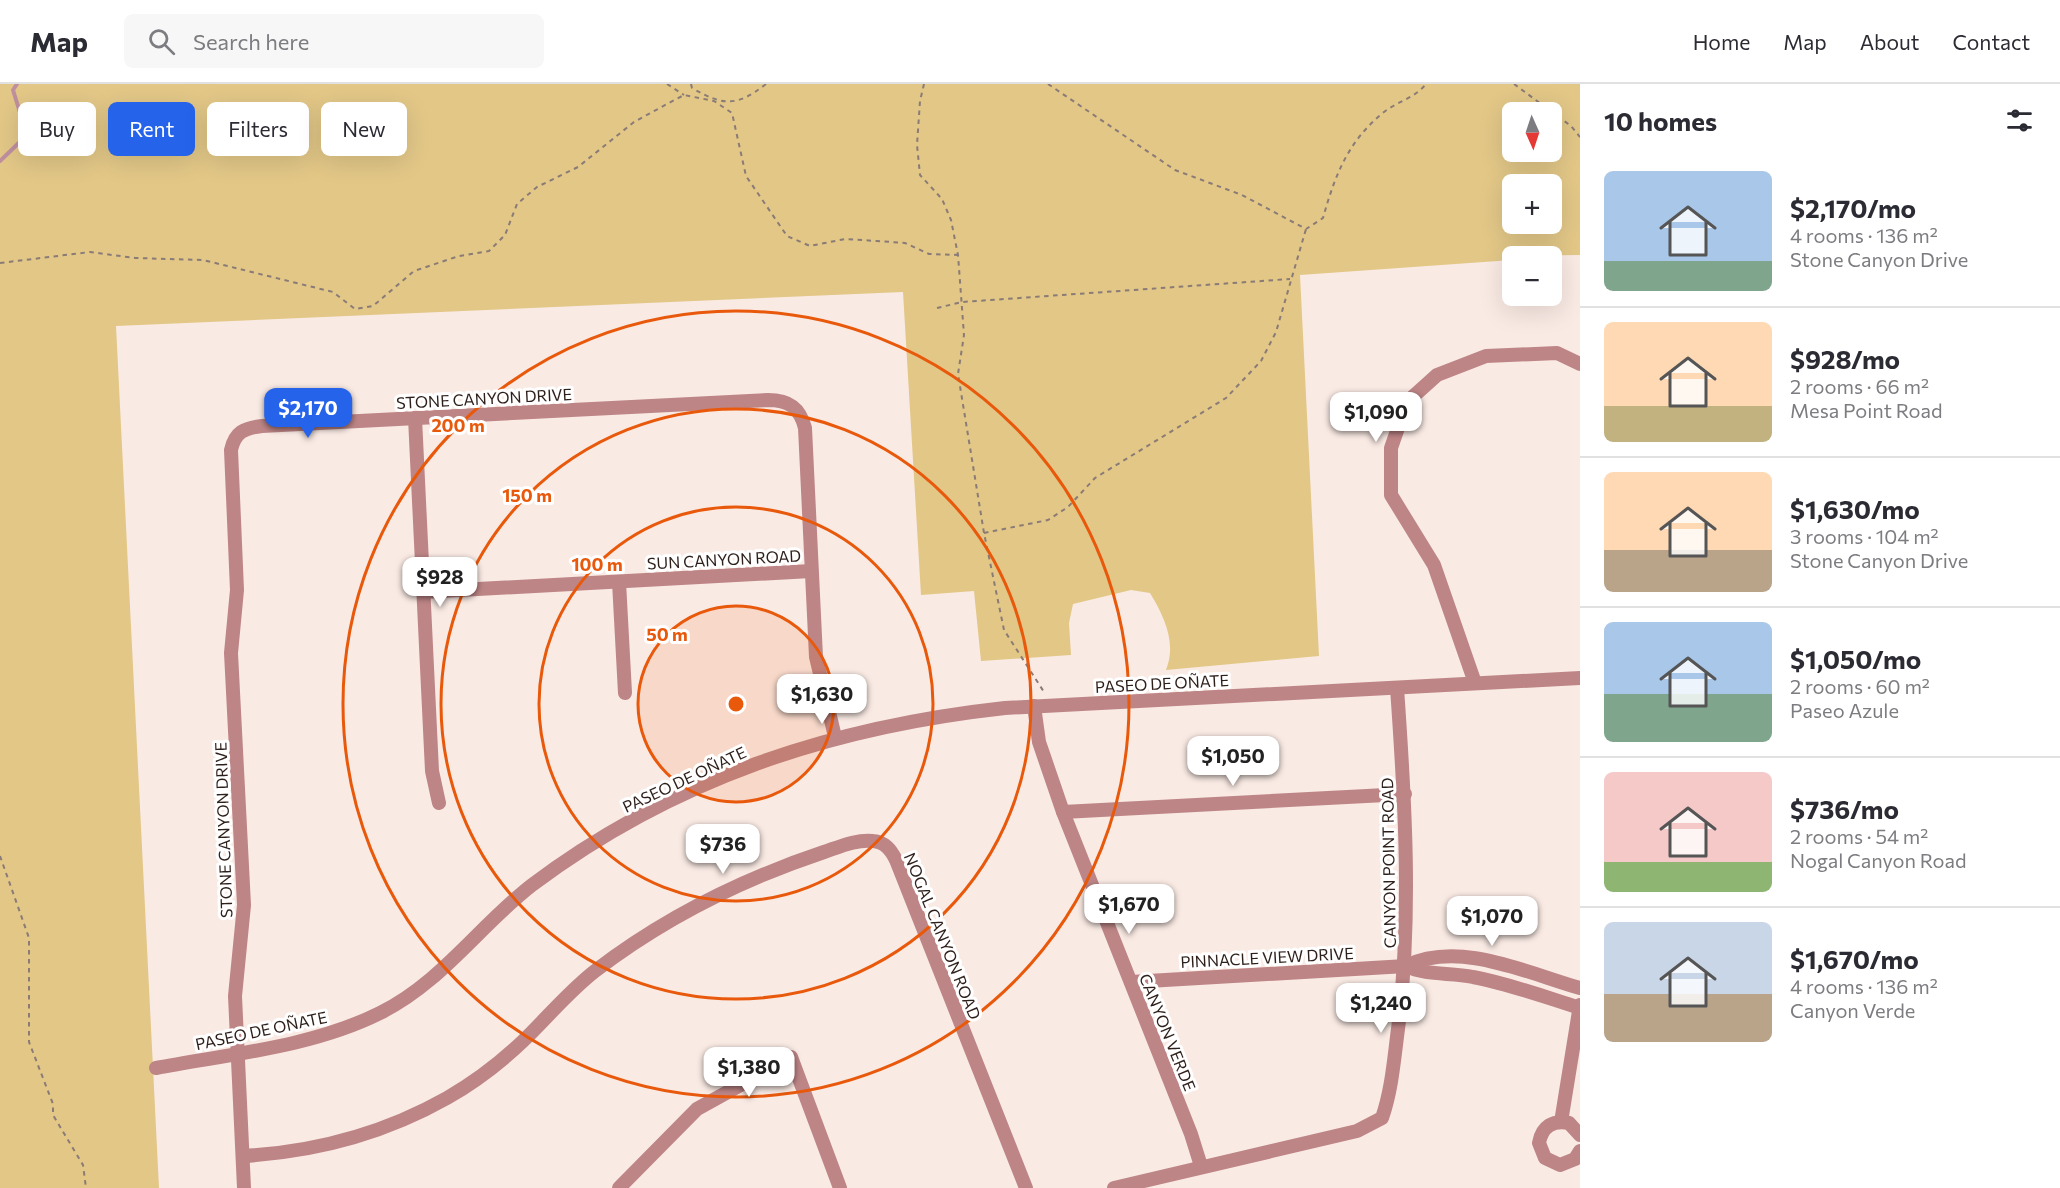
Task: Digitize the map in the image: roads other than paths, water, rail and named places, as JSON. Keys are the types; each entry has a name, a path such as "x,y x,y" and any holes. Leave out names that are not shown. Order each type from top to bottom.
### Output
{"street":[{"path":"1475,683 1434,565 1391,495 1391,448 1407,402 1437,375 1486,356 1557,354 1580,364"},
{"name":"STONE CANYON DRIVE","path":"244,1188 236,977 244,905 231,653 237,590 231,461 236,434 252,427 768,400 786,402 799,412 805,428 818,670 835,738"},
{"path":"415,418 432,771 440,803"},
{"name":"SUN CANYON ROAD","path":"423,592 812,571"},
{"path":"619,582 625,693"},
{"name":"PASEO DE OÑATE","path":"156,1068 320,1036 383,1012 438,975 530,887 610,833 670,800 714,780 788,751 835,738 930,718 1034,706 1580,678"},
{"name":"CANYON POINT ROAD","path":"1114,1188 1357,1131 1382,1118 1390,1095 1406,966 1405,794 1397,688"},
{"name":"CANYON VERDE","path":"1034,706 1038,742 1191,1134 1201,1166"},
{"path":"1064,812 1405,794"},
{"name":"NOGAL CANYON ROAD","path":"243,1156 284,1152 342,1141 390,1126 428,1108 464,1088 502,1060 578,985 651,933 706,901 772,871 833,849 867,840 885,845 896,860 1026,1188"},
{"name":"PINNACLE VIEW DRIVE","path":"1131,982 1406,966 1425,958 1460,957 1486,961 1580,988"},
{"name":"PINNACLE VIEW DRIVE","path":"1406,966 1424,973 1459,974 1485,979 1580,1007"},
{"path":"1561,1122 1580,1007"},
{"path":"619,1188 697,1109 791,1057 840,1188"},
{"path":"1580,1135 1569,1123 1561,1122 1545,1127 1540,1134 1540,1151 1551,1163 1560,1164 1575,1159 1580,1151"}],"waterway":[{"path":"0,161 27,135 13,90 17,84"}]}
